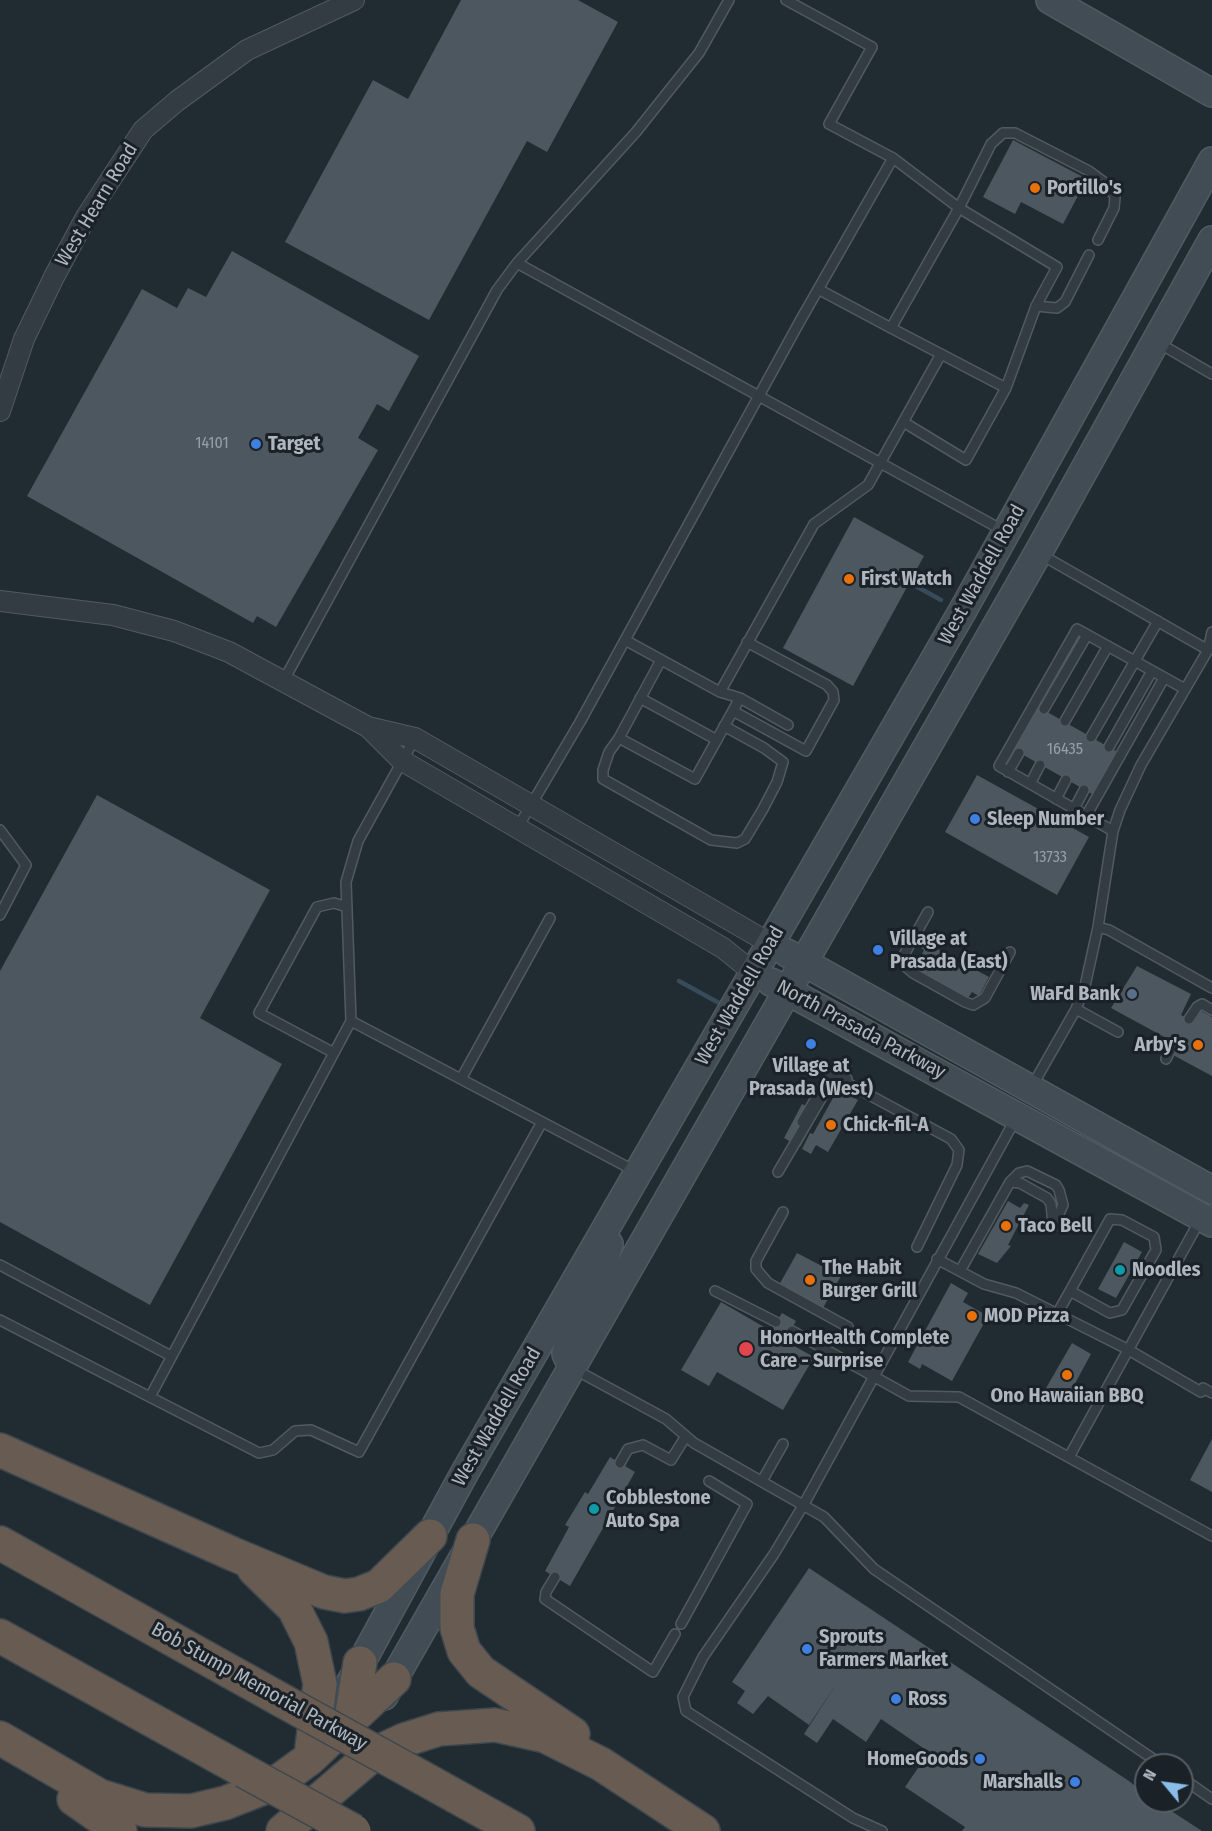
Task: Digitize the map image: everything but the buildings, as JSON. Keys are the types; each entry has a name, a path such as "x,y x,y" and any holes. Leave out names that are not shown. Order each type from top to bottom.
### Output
{"highway":[{"path":"0,1450 324,1592 345,1596 359,1594 379,1586 430,1536"},
{"path":"472,1540 458,1594 457,1628 464,1651 481,1672 573,1734 601,1764"},
{"name":"Bob Stump Memorial Parkway","path":"0,1542 518,1831"},
{"path":"233,1554 265,1577 279,1591 294,1608 311,1641 320,1684 320,1705 291,1829"},
{"path":"0,1636 354,1831"},
{"path":"333,1831 338,1781 351,1721 360,1662"},
{"path":"0,1738 100,1796 126,1805 162,1811 191,1811 242,1798 276,1783 309,1759 394,1679"},
{"path":"291,1829 338,1781 372,1755 398,1743 439,1730 473,1725 495,1725 545,1736 601,1764 703,1831"},
{"path":"0,1746 120,1831"}],"main road":[{"path":"1050,0 1212,93"},
{"name":"West Waddell Road","path":"309,1759 430,1536 1006,532 1212,161"},
{"name":"West Waddell Road","path":"338,1781 472,1540 573,1368 1038,553 1212,240"},
{"path":"1038,553 1030,534 1030,525 1101,397 1117,332"},
{"name":"North Prasada Parkway","path":"771,944 1029,1090 1210,1208"},
{"name":"North Prasada Parkway","path":"754,973 1144,1185 1210,1208"},
{"path":"573,1368 566,1354 569,1339 596,1283 633,1180"}],"street":[{"name":"West Hearn Road","path":"0,411 24,339 54,277 86,217 143,130 177,100 247,50 354,0"},
{"name":"North Prasada Parkway","path":"0,601 113,615 164,628 229,652 368,726 415,738 771,944"},
{"name":"North Prasada Parkway","path":"368,726 401,760 723,948 754,973"}],"lane":[{"path":"284,680 492,299 517,263 664,97 699,53 729,0"},
{"path":"786,0 872,47 829,124 893,158 959,208 1057,267 1036,306 1006,388 966,460 905,423"},
{"path":"891,328 959,208 991,144 1003,133 1015,133 1089,171 1108,185 1115,197 1114,208 1098,240"},
{"path":"518,827 625,640 818,289 893,158"},
{"path":"1036,306 1057,308 1065,302 1089,255"},
{"path":"517,263 1006,532"},
{"path":"818,289 1006,388"},
{"path":"1155,341 1212,374"},
{"path":"720,692 814,524 855,497 868,485 883,464 941,354"},
{"path":"1038,553 1210,649"},
{"path":"1091,737 1158,621"},
{"path":"1113,831 999,766 1077,629 1185,689"},
{"path":"1029,1090 1076,1009 1085,986 1098,927 1113,831 1141,765 1210,649 1212,632"},
{"path":"1044,710 1087,635"},
{"path":"625,640 720,692 740,698 788,725"},
{"path":"733,711 807,751 834,700 833,692 827,685 747,642"},
{"path":"1065,722 1108,646"},
{"path":"661,660 619,738 609,752 603,779 711,840 737,843 745,838 763,809 777,782 783,762 764,748 724,726"},
{"path":"1109,747 1152,671"},
{"path":"1086,816 1164,678"},
{"path":"640,698 717,740"},
{"path":"619,738 695,778 740,698"},
{"path":"150,1397 351,1021 346,882 358,840 415,738"},
{"path":"1008,771 1019,753"},
{"path":"1030,784 1040,765"},
{"path":"1056,799 1066,780"},
{"path":"1074,809 1084,790"},
{"path":"0,830 26,865 0,915"},
{"path":"334,1053 259,1013 317,908 334,903 347,907"},
{"path":"928,912 904,955 905,966 913,974 965,1002 977,1004 985,998 1010,952"},
{"path":"461,1079 550,918"},
{"path":"1098,927 1109,930 1212,988"},
{"path":"1189,1019 1197,1006 1202,1004 1212,1010"},
{"path":"1076,1009 1118,1032"},
{"path":"351,1021 542,1122 633,1180"},
{"path":"1166,1059 1174,1043"},
{"path":"778,1172 829,1085 836,1081 849,1084 957,1144 957,1165 917,1247"},
{"path":"882,1831 853,1818 686,1711 683,1697 703,1657 774,1554 804,1504 1017,1115"},
{"path":"0,1320 260,1453 273,1450 295,1431 310,1430 359,1452 542,1122"},
{"path":"960,1271 1010,1182 1019,1173 1027,1171 1056,1185 1063,1205 1053,1227 1051,1204 1047,1198 1020,1183 1010,1182"},
{"path":"1069,1457 1127,1349 1210,1208"},
{"path":"783,1212 756,1261 756,1269 768,1282 848,1327"},
{"path":"1057,1314 1110,1219 1122,1220 1154,1237 1156,1250 1122,1310 1110,1313 1070,1291"},
{"path":"937,1259 984,1284 1016,1293 1206,1391"},
{"path":"0,1265 171,1356"},
{"path":"715,1290 776,1322"},
{"path":"792,1331 909,1396 959,1397 1212,1536"},
{"path":"573,1368 666,1419 686,1436 804,1504 837,1528 874,1569 1144,1753"},
{"path":"620,1463 628,1449 643,1445 671,1460 686,1436"},
{"path":"762,1481 783,1443"},
{"path":"681,1624 747,1503 709,1481"},
{"path":"555,1577 546,1592 545,1599 653,1672 675,1634"},
{"path":"1194,1786 1212,1799"}],"waterway":[{"path":"912,584 941,600"},
{"path":"679,981 719,1003"}],"place":[{"name":"Portillo's","path":"1035,188"},
{"name":"Target","path":"256,444"},
{"name":"First Watch","path":"849,579"},
{"name":"Sleep Number","path":"975,819"},
{"name":"Village at Prasada (East)","path":"878,950"},
{"name":"WaFd Bank","path":"1132,994"},
{"name":"Village at Prasada (West)","path":"811,1044"},
{"name":"Arby's","path":"1198,1045"},
{"name":"Chick-fil-A","path":"831,1125"},
{"name":"Taco Bell","path":"1006,1226"},
{"name":"Noodles","path":"1120,1270"},
{"name":"The Habit Burger Grill","path":"810,1280"},
{"name":"MOD Pizza","path":"972,1316"},
{"name":"HonorHealth Complete Care - Surprise","path":"746,1349"},
{"name":"Ono Hawaiian BBQ","path":"1067,1375"},
{"name":"Cobblestone Auto Spa","path":"594,1509"},
{"name":"Sprouts Farmers Market","path":"807,1649"},
{"name":"Ross","path":"896,1699"},
{"name":"HomeGoods","path":"980,1759"},
{"name":"Marshalls","path":"1075,1782"}]}
